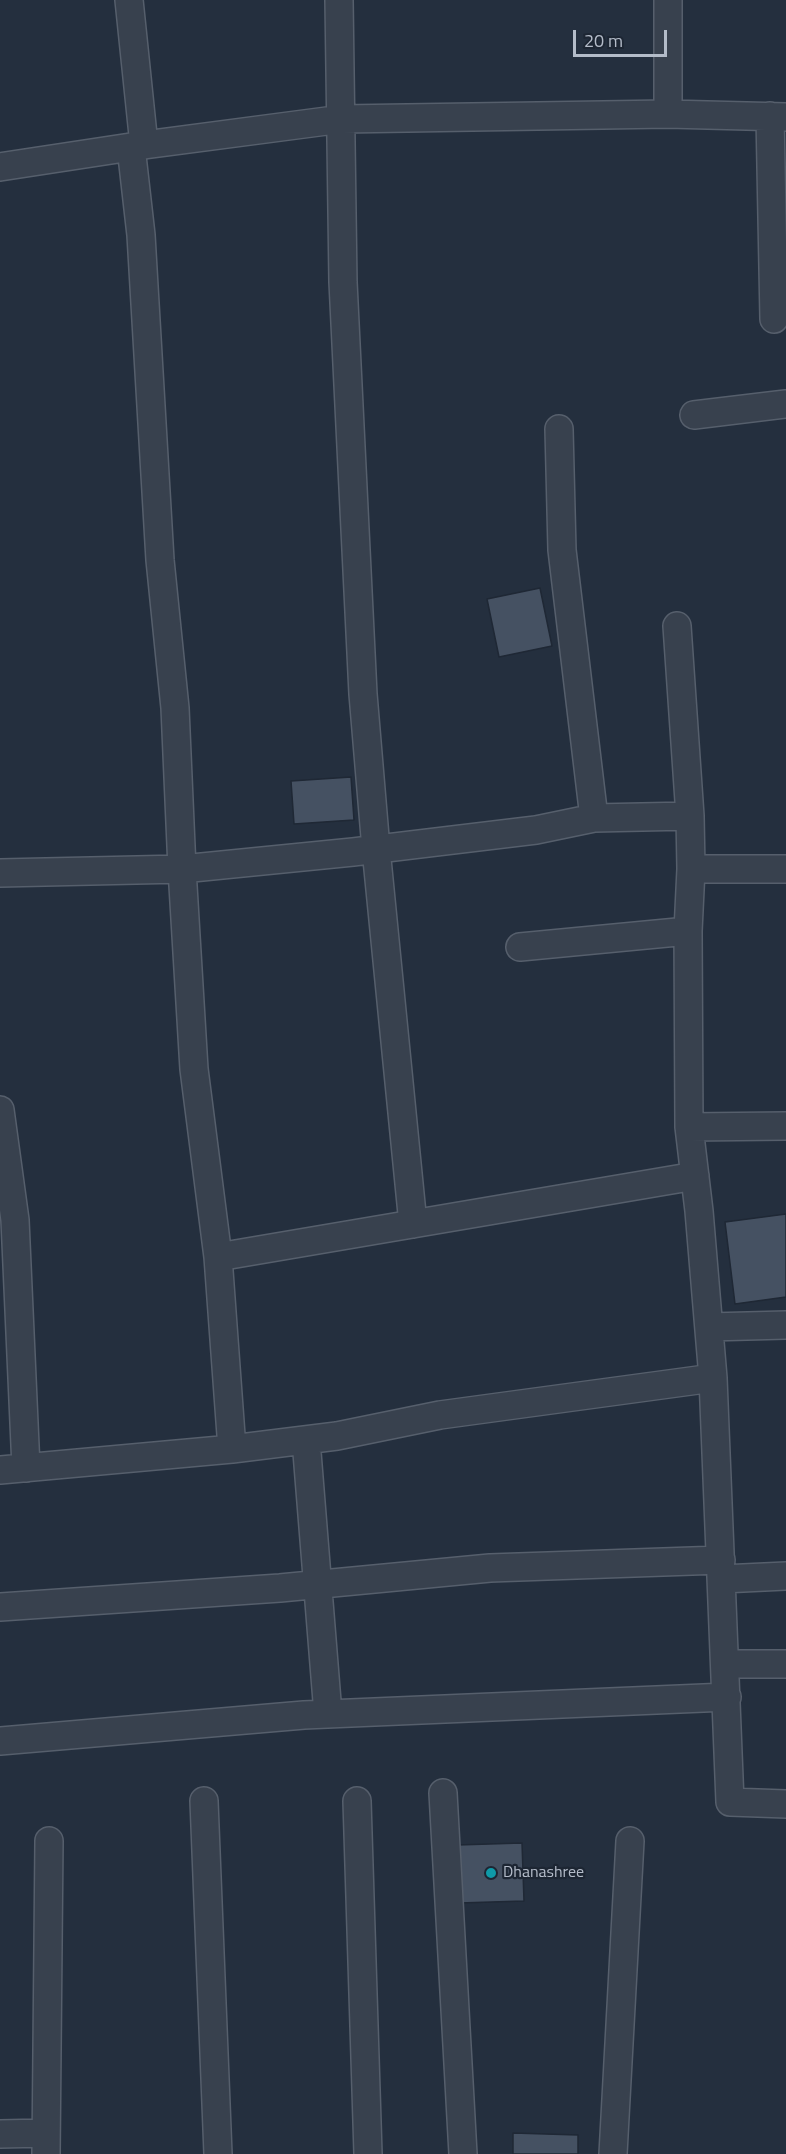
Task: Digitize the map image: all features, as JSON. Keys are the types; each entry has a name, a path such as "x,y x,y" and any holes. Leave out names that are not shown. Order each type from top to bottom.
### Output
{"street":[{"path":"129,0 160,560 175,708 194,1069 218,1257 232,1449"},
{"path":"339,0 343,282 363,694 412,1224"},
{"path":"668,0 668,114"},
{"path":"0,167 342,119 668,114 778,117 774,319"},
{"path":"694,415 786,404"},
{"path":"559,429 562,550 594,818"},
{"path":"676,626 690,816 689,1127 713,1378 730,1802 786,1804"},
{"path":"0,873 182,869 536,830 594,818 690,816"},
{"path":"691,869 786,869"},
{"path":"520,947 688,931"},
{"path":"0,1110 15,1220 13,1469 232,1449 337,1436 440,1415 713,1378"},
{"path":"689,1127 786,1126"},
{"path":"218,1257 695,1176"},
{"path":"709,1327 786,1325"},
{"path":"306,1440 328,1714"},
{"path":"0,1607 318,1584 490,1568 721,1569 786,1576"},
{"path":"725,1664 786,1664"},
{"path":"0,1741 328,1714 727,1697"},
{"path":"443,1793 463,2154"},
{"path":"204,1801 218,2154"},
{"path":"357,1801 368,2154"},
{"path":"0,2134 46,2144 49,1841"},
{"path":"613,2154 630,1841"}],"building":[{"path":"540,588 552,646 499,657 487,599"},
{"path":"351,777 354,820 294,824 291,781"},
{"path":"786,1214 786,1297 735,1304 725,1222"},
{"name":"Dhanashree","path":"522,1843 524,1901 459,1903 457,1845"},
{"path":"513,2133 578,2135 578,2154 513,2154"}],"place":[{"name":"Dhanashree","path":"491,1873"}]}
